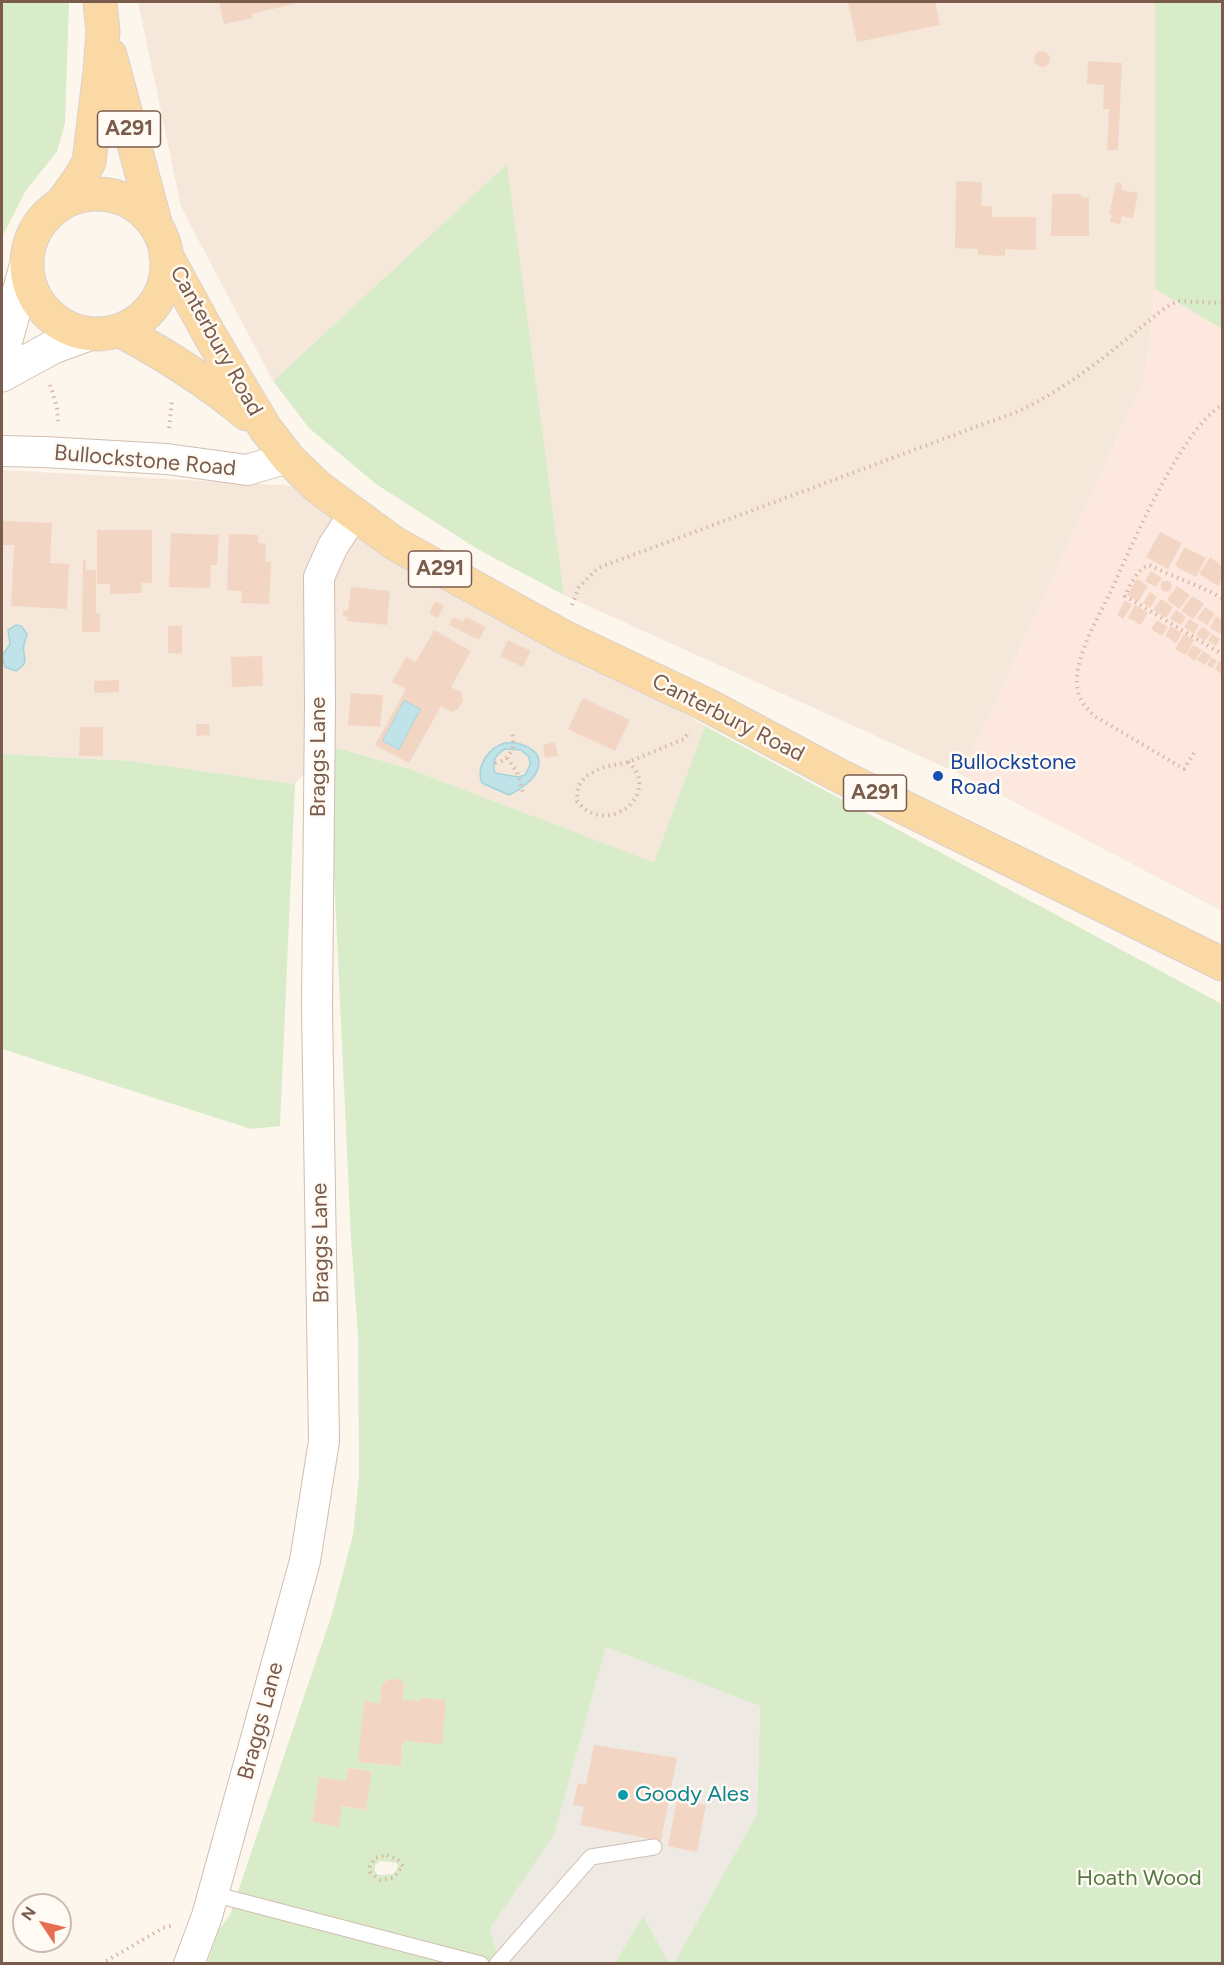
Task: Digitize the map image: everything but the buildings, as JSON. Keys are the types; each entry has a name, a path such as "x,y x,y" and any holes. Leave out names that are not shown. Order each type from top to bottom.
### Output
{"main road":[{"name":"Canterbury Road","path":"62,203 89,162 96,111 102,16"},
{"name":"Canterbury Road","path":"102,16 161,241 209,334 265,428 288,458 318,487 394,543 564,637 707,705 842,777 1222,964"},
{"path":"84,195 106,195 128,201 146,214 161,241 166,277 158,298 147,314 105,332 66,328 50,317 38,303 29,286 27,252 36,230 50,212 62,203 84,195"},
{"name":"Canterbury Road","path":"105,332 156,350 213,386 265,428"}],"street":[{"path":"2,354 27,267"},
{"path":"2,375 53,347 105,332"},
{"name":"Bullockstone Road","path":"2,452 167,459 247,470 288,458"},
{"name":"Braggs Lane","path":"189,1964 210,1905 305,1561 324,1441 317,1007 319,577 333,546 354,514"}],"lane":[{"path":"497,1964 591,1857 654,1847"},
{"path":"210,1905 481,1964"}],"path":[{"path":"564,637 570,608 579,587 598,568 1009,416 1065,386 1092,368 1167,307 1178,301 1222,303"},
{"path":"36,356 46,370 57,407 61,453"},
{"path":"1194,753 1184,769 1096,717 1083,707 1077,689 1078,669 1090,635 1158,493 1189,441 1212,412 1222,405"},
{"path":"1222,598 1149,565 1144,566 1125,596 1222,654"},
{"path":"628,762 638,770 640,781 637,795 628,808 610,816 588,811 577,801 578,786 586,776 601,768 628,762 684,739 707,705"},
{"path":"495,763 507,758 513,747 513,733"},
{"path":"507,758 517,772 523,792"},
{"path":"387,1855 398,1860 403,1866 393,1878 380,1880 370,1872 370,1866 375,1858 387,1855"},
{"path":"101,1964 163,1928 210,1905"}],"shaded area":[{"path":"138,2 1160,2 1155,289 1145,378 962,775 564,595 506,165 273,381 181,207"},
{"path":"1155,289 1222,329 1222,911 962,775 1145,378"},
{"path":"2,470 296,486 705,726 654,862 407,768 329,745 295,784 131,761 2,754"},
{"path":"606,1647 760,1706 757,1814 674,1963 669,1963 643,1917 615,1963 499,1963 490,1929 554,1835"}],"green space":[{"path":"2,2 69,2 65,123 57,152 26,190 2,237"},
{"path":"1155,2 1222,2 1222,329 1155,289"},
{"path":"507,164 564,595 479,550 376,484 309,428 273,381"},
{"name":"Hoath Wood","path":"705,726 1222,1004 1222,1963 674,1963 757,1814 760,1706 606,1647 554,1835 490,1929 499,1963 207,1964 218,1931 230,1915 332,1614 353,1535 359,1476 358,1336 351,1238 328,745 407,768 654,862","holes":["387,1680 400,1680 404,1685 402,1699 445,1700 403,1741 401,1766 359,1762 364,1702 380,1703 382,1685","348,1768 372,1771 366,1810 341,1806 339,1826 312,1822 319,1777 346,1781","381,1861 397,1863 398,1867 394,1874 379,1875 375,1872 375,1865"]},
{"path":"2,754 131,761 295,784 280,1126 251,1129 2,1049"},
{"path":"643,1916 669,1963 615,1963"}],"water":[{"path":"16,625 21,626 27,634 23,648 25,661 16,671 5,667 2,656 10,644 8,630"},
{"path":"404,700 421,709 399,750 382,741"},
{"path":"511,743 525,745 538,757 539,764 532,779 509,795 482,783 480,777 485,758 499,745","holes":["505,749 521,750 529,757 530,765 525,775 518,777 495,773 494,762 498,754"]}],"place":[{"name":"Bullockstone Road","path":"938,776"},
{"name":"Goody Ales","path":"623,1795"}]}
